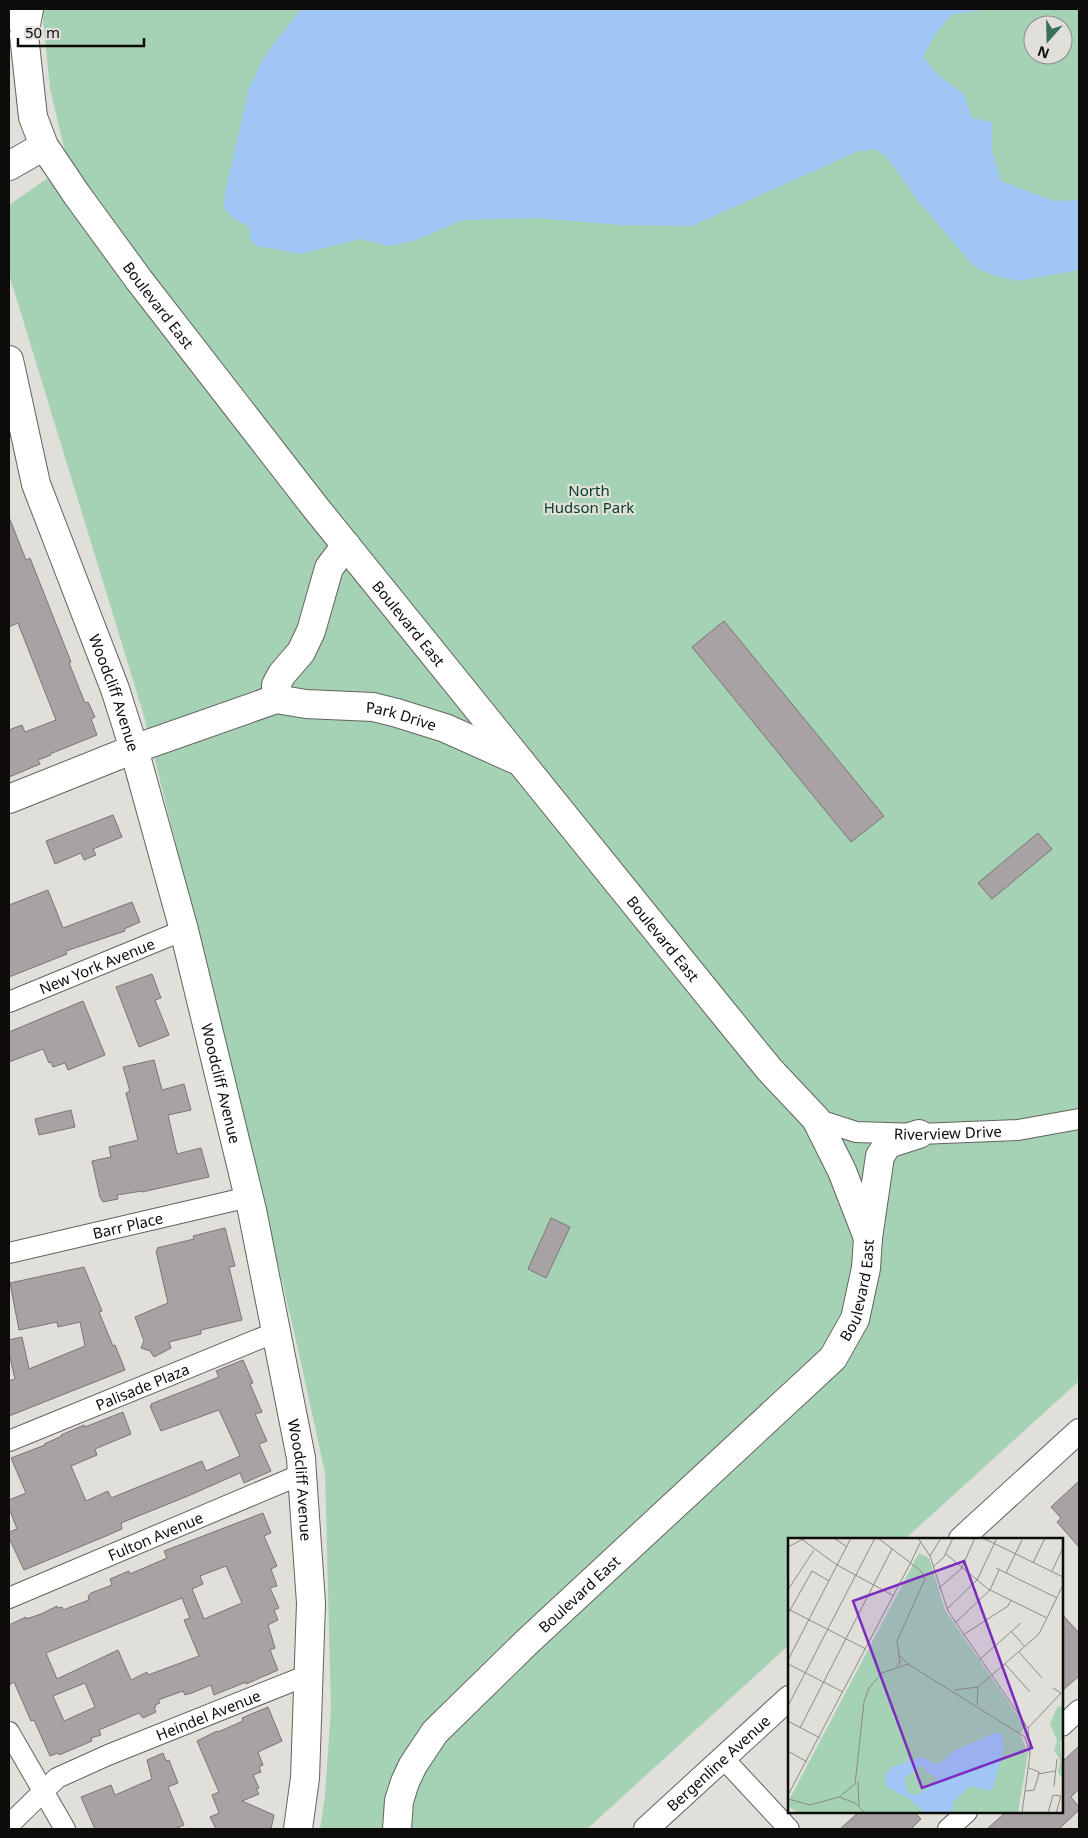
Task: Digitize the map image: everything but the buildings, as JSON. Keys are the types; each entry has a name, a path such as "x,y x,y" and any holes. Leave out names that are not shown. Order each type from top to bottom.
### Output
{"main road":[{"path":"9,16 12,9"},
{"name":"Boulevard East","path":"29,9 24,35 28,81 32,117 44,146 139,280 346,546 756,1052 816,1120 842,1171 868,1238 866,1268 854,1319 833,1358 527,1642 435,1732 413,1765 405,1782 399,1801 397,1829"},
{"path":"9,166 44,146"},
{"name":"Woodcliff Avenue","path":"9,360 36,484 115,689 134,749 184,930 249,1197 276,1332 302,1474 311,1603 305,1778 298,1829"},
{"path":"276,699 276,685 301,652 312,631 329,568 346,546"},
{"name":"Park Drive","path":"9,799 134,749 276,699 306,704 372,707 397,713 445,728 521,762"},
{"path":"868,1238 881,1154 888,1144 919,1134"}],"street":[{"name":"New York Avenue","path":"9,1002 184,930"},
{"name":"Riverview Drive","path":"816,1120 856,1132 919,1134 1018,1130 1079,1118"},
{"name":"Barr Place","path":"9,1253 249,1197"},
{"name":"Palisade Plaza","path":"9,1441 276,1332"},
{"path":"962,1538 1079,1431"},
{"name":"Fulton Avenue","path":"9,1598 302,1474"},
{"name":"Heindel Avenue","path":"9,1825 57,1778 108,1755 308,1675"},
{"name":"Bergenline Avenue","path":"646,1829 788,1699"},
{"path":"1063,1725 1079,1710"},
{"path":"9,1732 64,1829"},
{"path":"724,1758 789,1829"},
{"path":"948,1829 966,1813"}],"green space":[{"name":"North Hudson Park","path":"42,9 1079,9 1079,1381 906,1538 788,1538 788,1646 587,1829 320,1829 325,1796 331,1708 325,1473 244,1120 144,716 9,274 9,205 68,164 50,89"}],"water":[{"path":"301,9 993,9 952,14 935,35 923,57 939,76 964,94 972,118 992,122 992,151 1001,181 1054,201 1079,200 1079,270 1018,281 992,275 979,269 971,263 918,201 886,156 875,149 856,152 692,226 621,225 535,218 463,220 414,241 388,246 361,239 301,254 256,246 250,239 249,227 233,218 224,208 225,192 249,88 264,57"}]}
